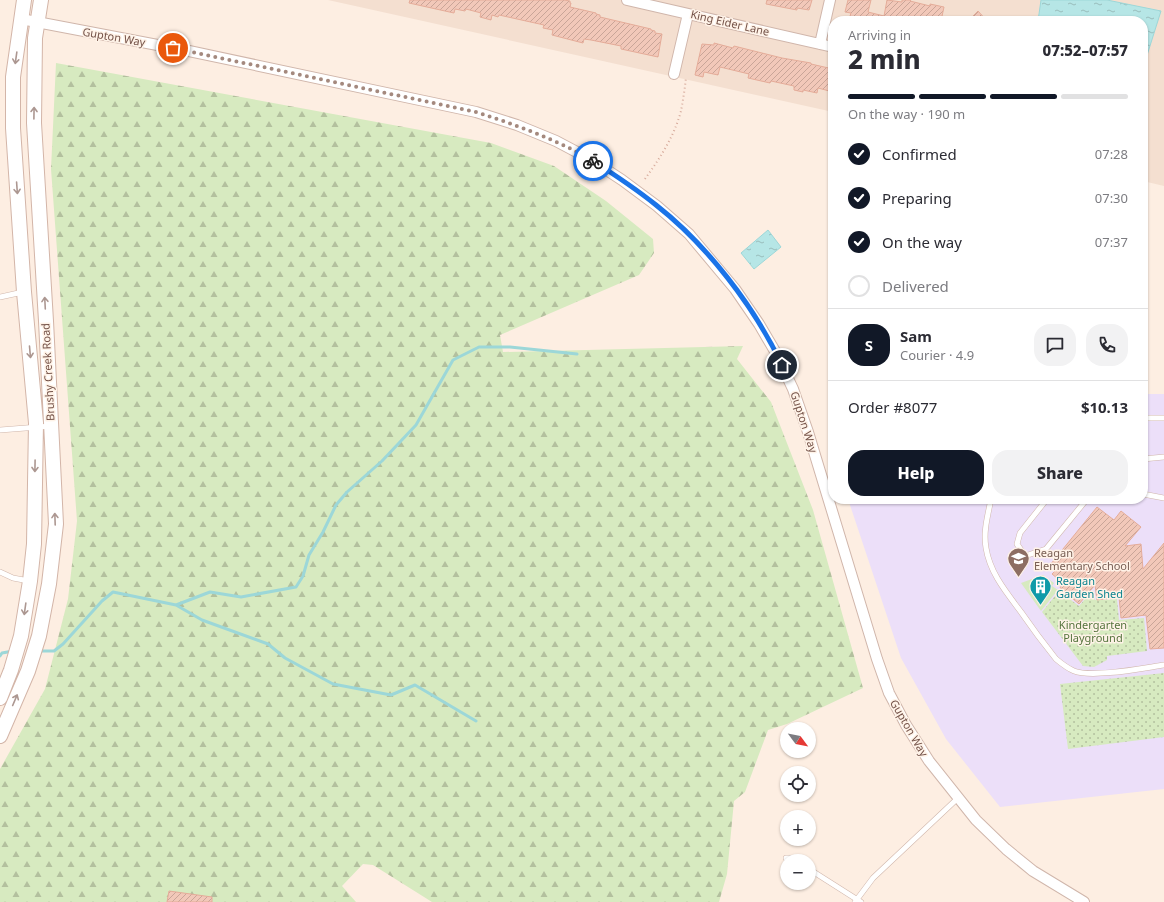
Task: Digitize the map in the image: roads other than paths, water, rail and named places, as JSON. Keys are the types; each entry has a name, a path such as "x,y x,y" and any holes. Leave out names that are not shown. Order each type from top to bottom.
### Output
{"main road":[{"name":"Brushy Creek Road","path":"0,698 11,670 23,628 34,544 36,427 24,292 13,128 13,77 24,0"},
{"name":"Brushy Creek Road","path":"0,736 28,671 39,636 49,584 56,524 34,123 35,38 41,0"}],"street":[{"name":"King Eider Lane","path":"626,0 828,46"},
{"path":"820,44 830,0"},
{"path":"674,74 688,14"},
{"name":"Gupton Way","path":"21,19 188,50 476,112 517,125 556,141 590,159 657,206 689,234 735,288 776,353 793,389 828,493"},
{"name":"Gupton Way","path":"831,504 889,693 906,725 929,762 976,820 1022,862 1033,871 1084,902"}],"lane":[{"path":"0,297 24,292"},
{"path":"1148,418 1164,418"},
{"path":"0,430 51,426"},
{"path":"1148,459 1164,457"},
{"path":"1148,495 1164,498"},
{"path":"990,504 986,525 986,547 990,565 1007,594 1056,659 1065,667 1089,674 1164,666"},
{"path":"1043,504 1020,533 1017,544 1025,556 1046,549 1083,504"},
{"path":"0,572 13,578 30,581"},
{"path":"816,873 858,901 873,878 959,798"}],"water":[{"path":"1041,0 1107,0 1161,11 1148,52 1148,16 1039,16"},
{"path":"768,230 781,247 754,269 741,253"}],"waterway":[{"path":"176,605 210,592 241,597 296,587 303,576 309,555 323,532 336,505 347,492 382,461 416,425 453,360 479,347 510,347 577,354"},
{"path":"39,651 54,651 63,644 102,601 113,592 176,605 202,620 268,644 285,658 333,684 391,695 415,685 476,721"},
{"path":"0,656 2,653 13,651"}],"place":[{"name":"Reagan Elementary School","path":"1019,578"},
{"name":"Reagan Garden Shed","path":"1041,606"}],"park label":[{"name":"Kindergarten Playground","path":"1093,631"}]}
